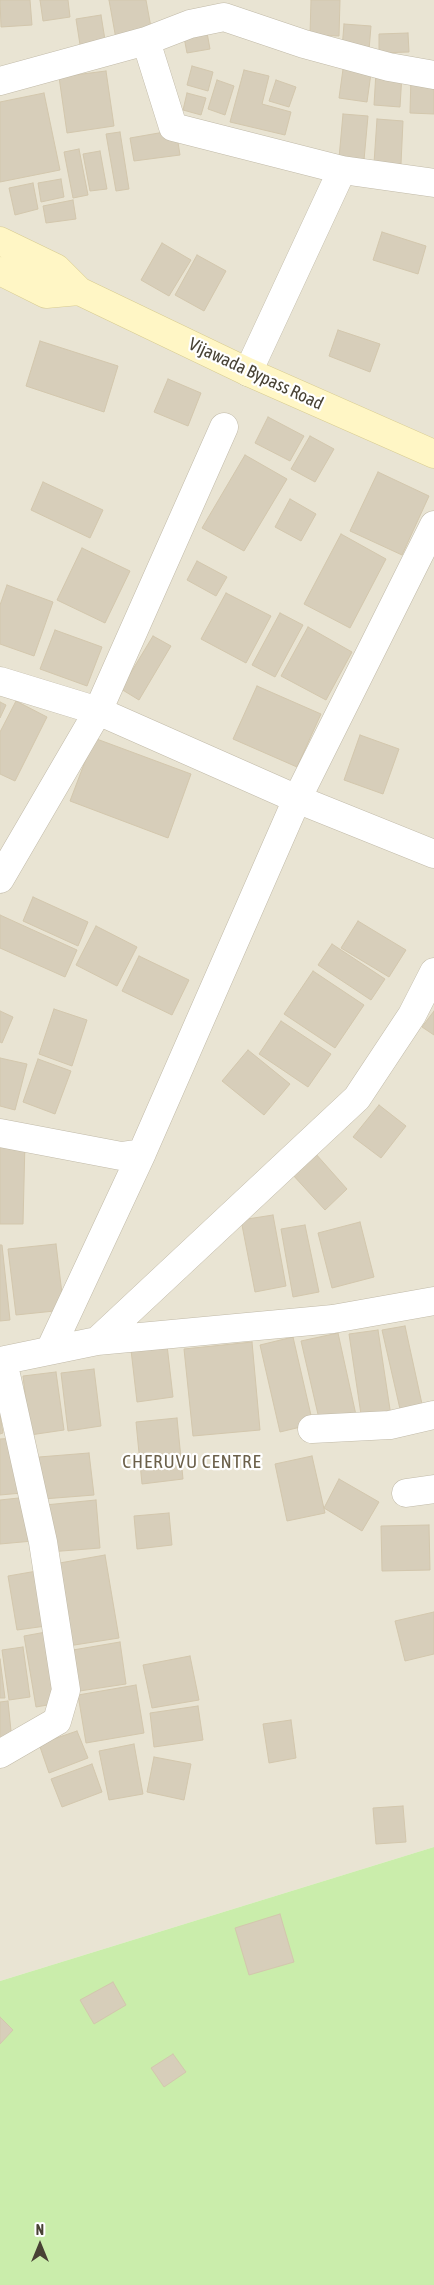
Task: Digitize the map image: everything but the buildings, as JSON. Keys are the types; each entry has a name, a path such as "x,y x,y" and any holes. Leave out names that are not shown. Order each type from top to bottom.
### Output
{"main road":[{"name":"Vijawada Bypass Road","path":"0,241 56,268 79,291 248,372 434,454"},
{"path":"0,271 46,294 79,291"}],"street":[{"path":"0,81 146,41 190,24 224,16 304,44 370,62 434,75"},
{"path":"146,41 173,127 342,170 434,183"},
{"path":"248,372 342,170"},
{"path":"0,879 98,711 224,427"},
{"path":"50,1350 142,1153 297,799 434,525"},
{"path":"0,681 98,711 297,799 434,854"},
{"path":"97,1341 356,1098 412,1014 434,972"},
{"path":"0,1132 121,1156 142,1153"},
{"path":"0,1754 57,1721 66,1690 43,1542 2,1361 97,1341 333,1319 434,1301"},
{"path":"312,1429 390,1425 434,1415"},
{"path":"406,1492 434,1489"}],"shaded area":[{"path":"0,0 434,0 434,1847 0,1981"}],"green space":[{"path":"434,1847 434,2285 0,2285 0,1981"}],"district":[{"name":"CHERUVU CENTRE","path":"192,1462"}]}
